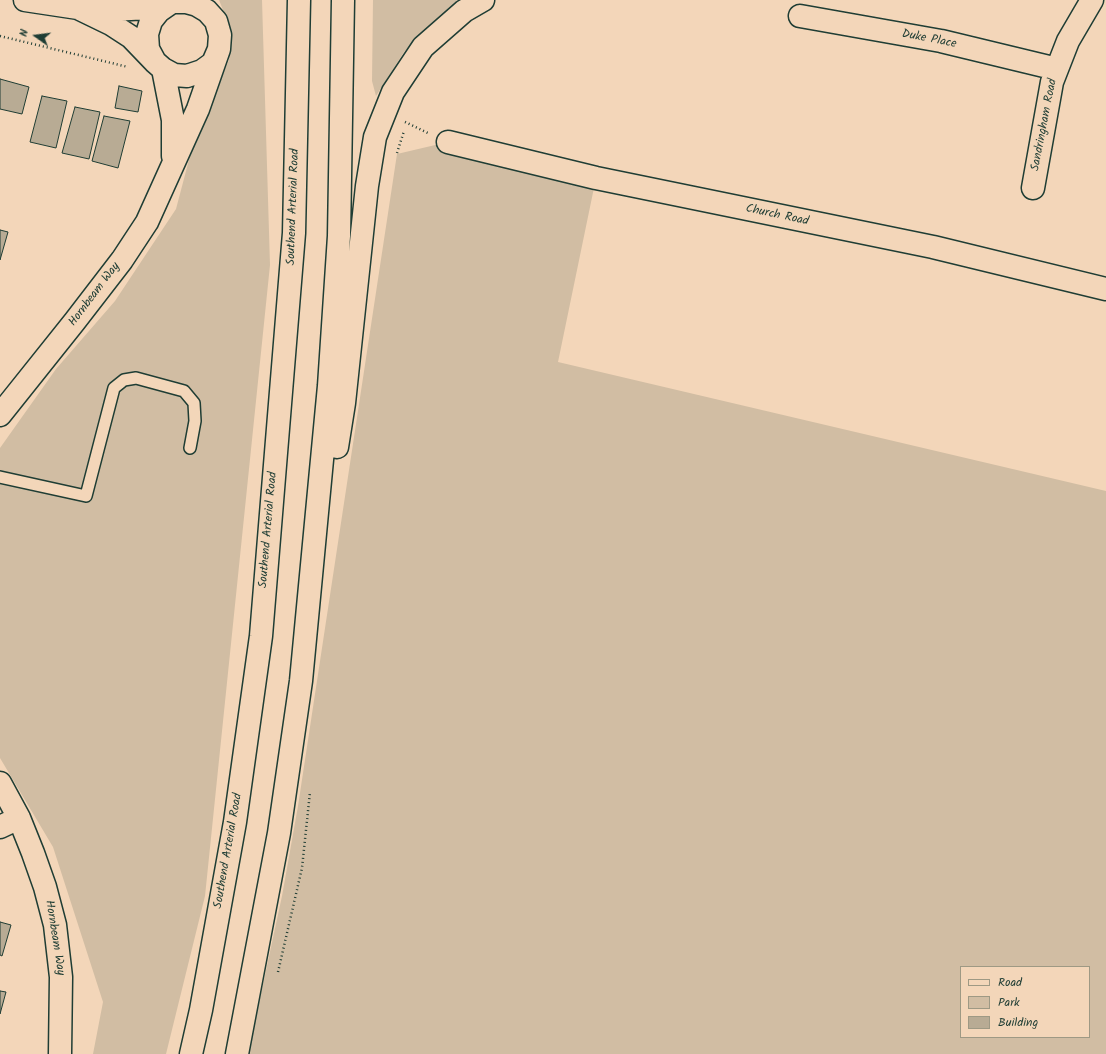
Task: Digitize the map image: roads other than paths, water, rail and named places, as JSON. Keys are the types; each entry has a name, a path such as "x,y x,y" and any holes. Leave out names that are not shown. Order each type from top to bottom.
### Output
{"main road":[{"path":"25,0 78,8 134,10 177,2 197,5 207,11 216,21"},
{"path":"78,8 111,24 132,37 159,66 174,75 187,76 202,72 213,62 219,49 220,35 211,0"},
{"name":"Southend Arterial Road","path":"191,1054 201,1010 235,822 261,636 294,233 299,0"},
{"path":"301,681 329,386 339,236 343,0"},
{"path":"237,1054 279,833 344,403 367,186 376,137 386,107 393,92 423,48 464,11 483,0"},
{"name":"Sandringham Road","path":"1033,188 1052,82 1068,41 1092,0"},
{"path":"159,66 148,49 147,34 151,21 159,11 177,2"},
{"name":"Duke Place","path":"800,16 941,41 1057,69"},
{"name":"Hornbeam Way","path":"1,411 75,321 136,239 158,200 172,163 198,109 219,49"},
{"name":"Hornbeam Way","path":"159,66 173,120 172,163"},
{"name":"Church Road","path":"448,142 596,178 933,247 1106,289"},
{"name":"Hornbeam Way","path":"0,783 10,822 45,886 55,925 61,977 60,1054"}],"lane":[{"path":"0,477 86,496 114,388 124,380 136,378 184,391 194,403 195,422 190,448"}]}
